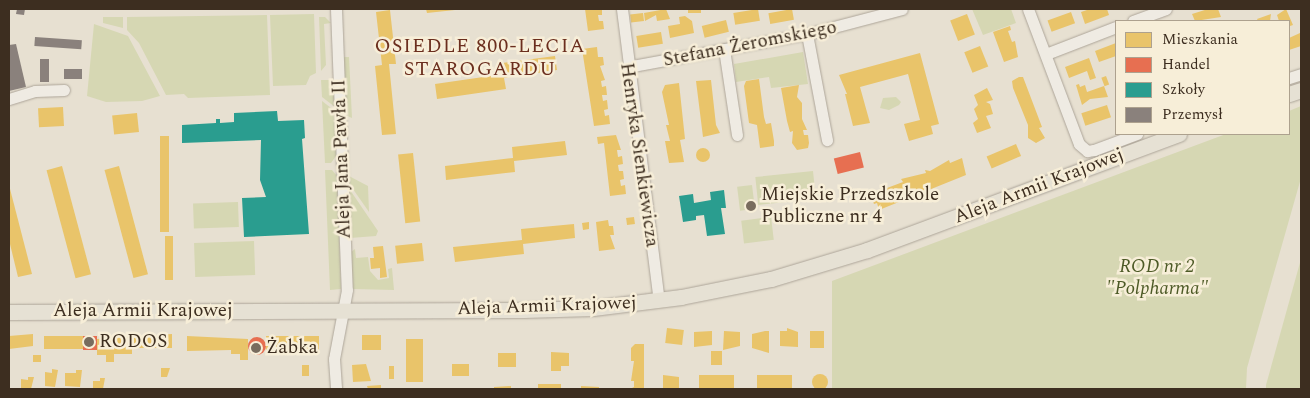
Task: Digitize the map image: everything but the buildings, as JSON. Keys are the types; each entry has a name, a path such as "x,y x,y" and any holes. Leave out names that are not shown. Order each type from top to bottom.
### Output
{"main road":[{"name":"Aleja Armii Krajowej","path":"9,312 593,308 659,300 771,279 867,250 1176,135"}],"street":[{"name":"Aleja Jana Pawła II","path":"336,9 347,290 334,359 336,389"},
{"name":"Henryka Sienkiewicza","path":"622,9 627,67 659,300"},
{"name":"Stefana Żeromskiego","path":"627,67 807,34 902,9"},
{"path":"1028,9 1046,54 1115,27"},
{"path":"1136,20 1166,9"},
{"path":"807,34 828,140"},
{"path":"724,49 737,135"},
{"name":"Aleja Armii Krajowej","path":"1046,54 1082,148 1094,150 1134,135"},
{"path":"9,99 35,91 64,90"}],"green space":[{"path":"972,9 1011,9 1016,23 983,35"},
{"path":"314,14 316,73 310,76 306,85 273,86 270,15"},
{"path":"267,15 270,95 188,98 184,94 166,95 139,43 127,30 127,17"},
{"path":"103,17 123,17 123,28 103,23"},
{"path":"319,17 325,17 331,23 324,24 326,65 321,71"},
{"path":"94,24 128,36 160,96 142,101 106,102 87,96"},
{"path":"803,52 808,84 771,88 769,77 736,82 734,64"},
{"path":"343,57 349,57 352,118 345,115"},
{"path":"321,80 329,80 334,84 335,107 322,97"},
{"path":"896,97 901,102 899,105 889,110 880,108 883,98"},
{"path":"322,101 335,111 336,156 331,163 325,163"},
{"name":"ROD nr 2 \"Polpharma\"","path":"1301,106 1301,178 1247,368 1246,389 832,389 832,281 1223,135 1290,135 1290,111"},
{"path":"325,170 332,170 337,176 341,289 330,290"},
{"path":"813,171 816,199 758,205 755,177"},
{"path":"347,175 368,186 369,212 348,182"},
{"path":"752,185 755,209 740,211 737,187"},
{"path":"348,187 378,231 376,236 350,238"},
{"path":"238,202 239,227 194,229 193,204"},
{"path":"771,217 774,240 744,243 741,221"},
{"path":"254,241 255,275 195,277 194,243"},
{"path":"355,249 356,258 368,257 370,271 378,280 389,278 388,269 392,268 394,290 353,289 351,252"},
{"path":"1301,259 1301,389 1266,389 1266,385"}],"place":[{"name":"Miejskie Przedszkole Publiczne nr 4","path":"751,206"},
{"name":"RODOS","path":"89,342"},
{"name":"Żabka","path":"256,348"}],"district":[{"name":"OSIEDLE 800-LECIA STAROGARDU","path":"480,58"}]}
